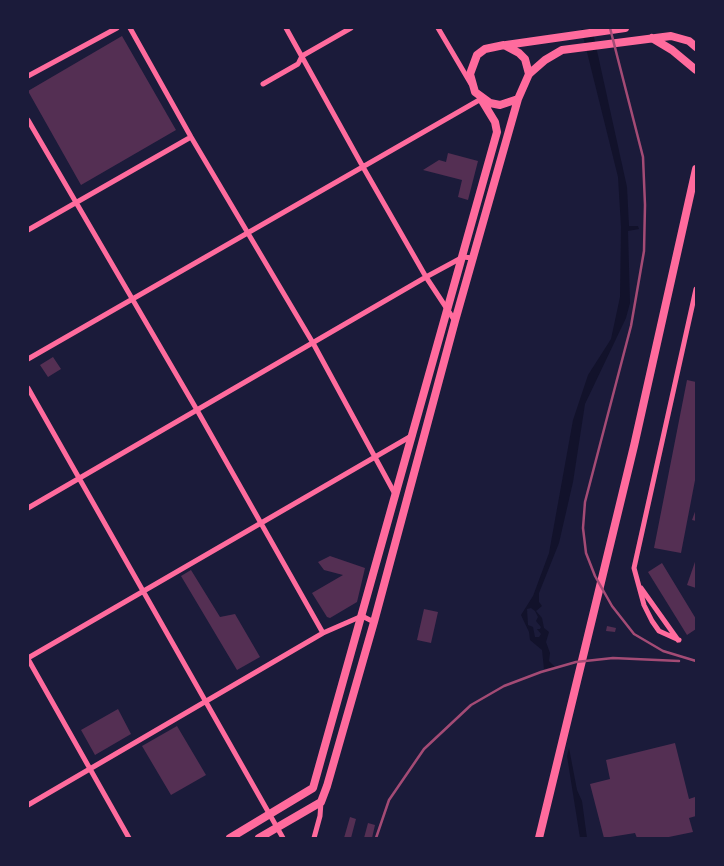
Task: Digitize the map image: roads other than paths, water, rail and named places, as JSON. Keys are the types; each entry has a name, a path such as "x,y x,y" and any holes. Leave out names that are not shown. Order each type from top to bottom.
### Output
{"main road":[{"path":"230,838 313,788 414,435 446,310 464,257 497,132 482,99 471,84 470,69 477,56 485,49 625,28"},
{"path":"259,838 321,802 374,622 455,321 518,99 529,74 545,60 562,50 671,36 689,41 696,47"},
{"path":"652,38 672,50 696,70"},
{"path":"504,45 519,53 524,59 529,74"},
{"path":"482,99 500,105 518,99"},
{"path":"539,838 634,446 696,170"},
{"path":"421,408 431,412"}],"street":[{"path":"28,76 117,28"},
{"path":"130,28 191,137 313,343 396,496"},
{"path":"286,28 363,168 426,277 455,321"},
{"path":"263,84 298,64 302,56 351,28"},
{"path":"438,28 471,84"},
{"path":"28,359 482,99"},
{"path":"28,120 198,410 323,633"},
{"path":"28,230 191,137"},
{"path":"28,508 426,277 464,257 473,258"},
{"path":"637,584 679,640 660,631 652,621 637,584 634,568 696,289"},
{"path":"28,388 283,838"},
{"path":"129,838 28,658 414,435"},
{"path":"28,805 323,633 362,616 374,622"},
{"path":"314,838 320,816 321,802"}],"railway":[{"path":"610,28 643,157 644,251 631,326 585,502 583,528 586,553 595,576 612,606 634,634 663,651 696,661"},
{"path":"376,838 389,800 424,749 471,705 504,686 541,672 576,662 613,658 679,661"}]}
